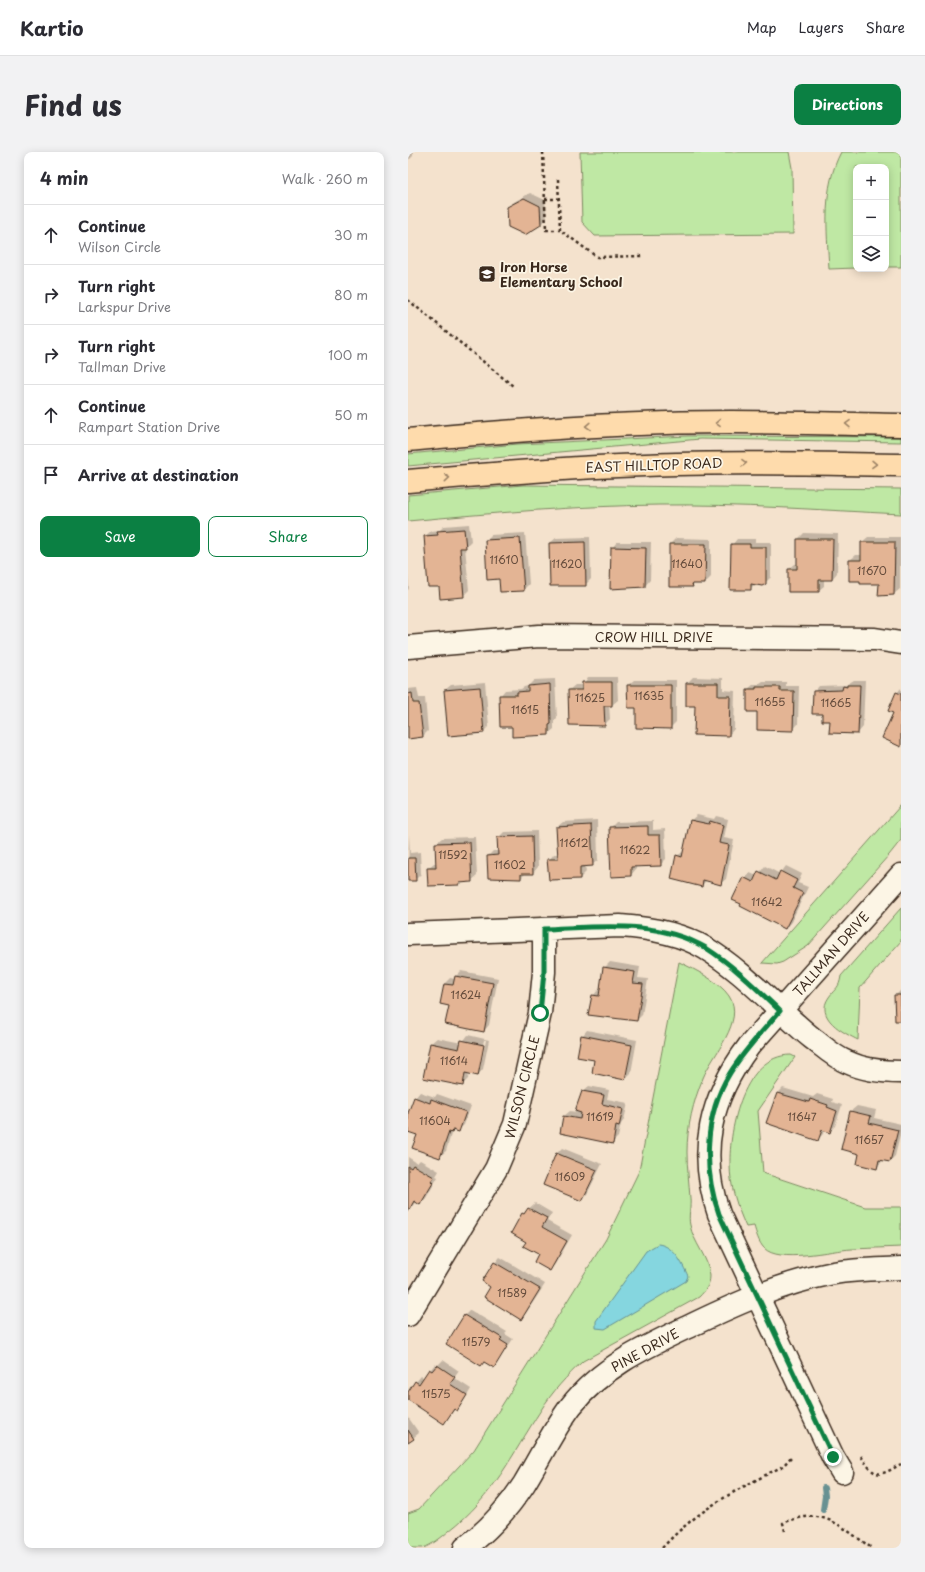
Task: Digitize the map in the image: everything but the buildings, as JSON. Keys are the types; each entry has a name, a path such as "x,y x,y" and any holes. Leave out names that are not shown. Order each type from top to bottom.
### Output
{"main road":[{"path":"408,440 578,427 655,424 731,422 901,425"},
{"name":"EAST HILLTOP ROAD","path":"408,481 596,466 758,462 901,465"}],"street":[{"name":"CROW HILL DRIVE","path":"408,647 539,636 875,639 901,643"},
{"name":"TALLMAN DRIVE","path":"842,1472 833,1457 758,1296 736,1253 714,1200 709,1170 710,1135 716,1106 730,1074 749,1046 901,875"},
{"path":"408,934 620,926 655,930 697,944 715,955 780,1011 839,1058 870,1070 901,1072"},
{"name":"WILSON CIRCLE","path":"408,1315 496,1170 516,1124 529,1070 542,1000 545,952 544,929"},
{"name":"PINE DRIVE","path":"465,1548 491,1524 514,1498 571,1406 600,1376 619,1362 649,1345 724,1310 794,1283 831,1273 901,1268"}],"path":[{"path":"543,152 546,230 560,230 597,257 642,256"},
{"path":"558,179 560,230"},
{"path":"544,199 559,199"},
{"path":"408,300 513,386"},
{"path":"861,1456 871,1471 876,1474 882,1474 901,1464"},
{"path":"662,1548 687,1523 706,1508 718,1500 783,1466 791,1457"},
{"path":"785,1531 783,1523 803,1516 813,1516 826,1519 849,1531 872,1548"}],"green space":[{"path":"580,152 789,152 792,168 793,234 595,236 582,222"},
{"path":"841,152 901,152 901,267 889,267 889,164 853,164 853,268 829,269 827,209 828,195 835,166"},
{"path":"688,436 901,437 901,442 700,439 408,466 408,454 518,444"},
{"path":"523,485 901,489 901,514 750,506 659,505 534,510 408,521 408,495"},
{"path":"901,805 901,840 889,855 808,946 783,962 777,964 762,963"},
{"path":"901,908 901,941 860,988 858,1040 833,1024 825,1012 825,1005 829,997 838,986 841,976"},
{"path":"679,962 699,972 720,986 729,996 733,1006 731,1027 707,1069 699,1087 691,1115 687,1143 690,1201 689,1222 694,1238 709,1269 710,1279 708,1285 699,1297 583,1361 550,1397 501,1475 465,1518 443,1536 426,1547 408,1548 408,1513 419,1509 474,1450 606,1239 639,1171"},
{"path":"791,1055 795,1057 758,1111 763,1173 865,1207 901,1207 901,1247 852,1249 793,1256 781,1255 771,1253 762,1246 754,1226 746,1227 735,1196 730,1173 730,1150 736,1114 742,1096 751,1080 762,1067 775,1058"}],"water":[{"path":"658,1244 669,1248 677,1256 688,1276 686,1281 605,1329 596,1328 596,1321 646,1251"}],"waterway":[{"path":"823,1510 825,1496 824,1488"}],"place":[{"name":"Iron Horse Elementary School","path":"487,274"}],"route":[{"path":"540,1013 543,993 545,952 544,929 620,926 655,930 676,936 706,948 760,992 780,1011 749,1046 730,1074 722,1089 712,1122 708,1153 709,1170 714,1200 719,1214 736,1253 772,1324 833,1457"}]}
